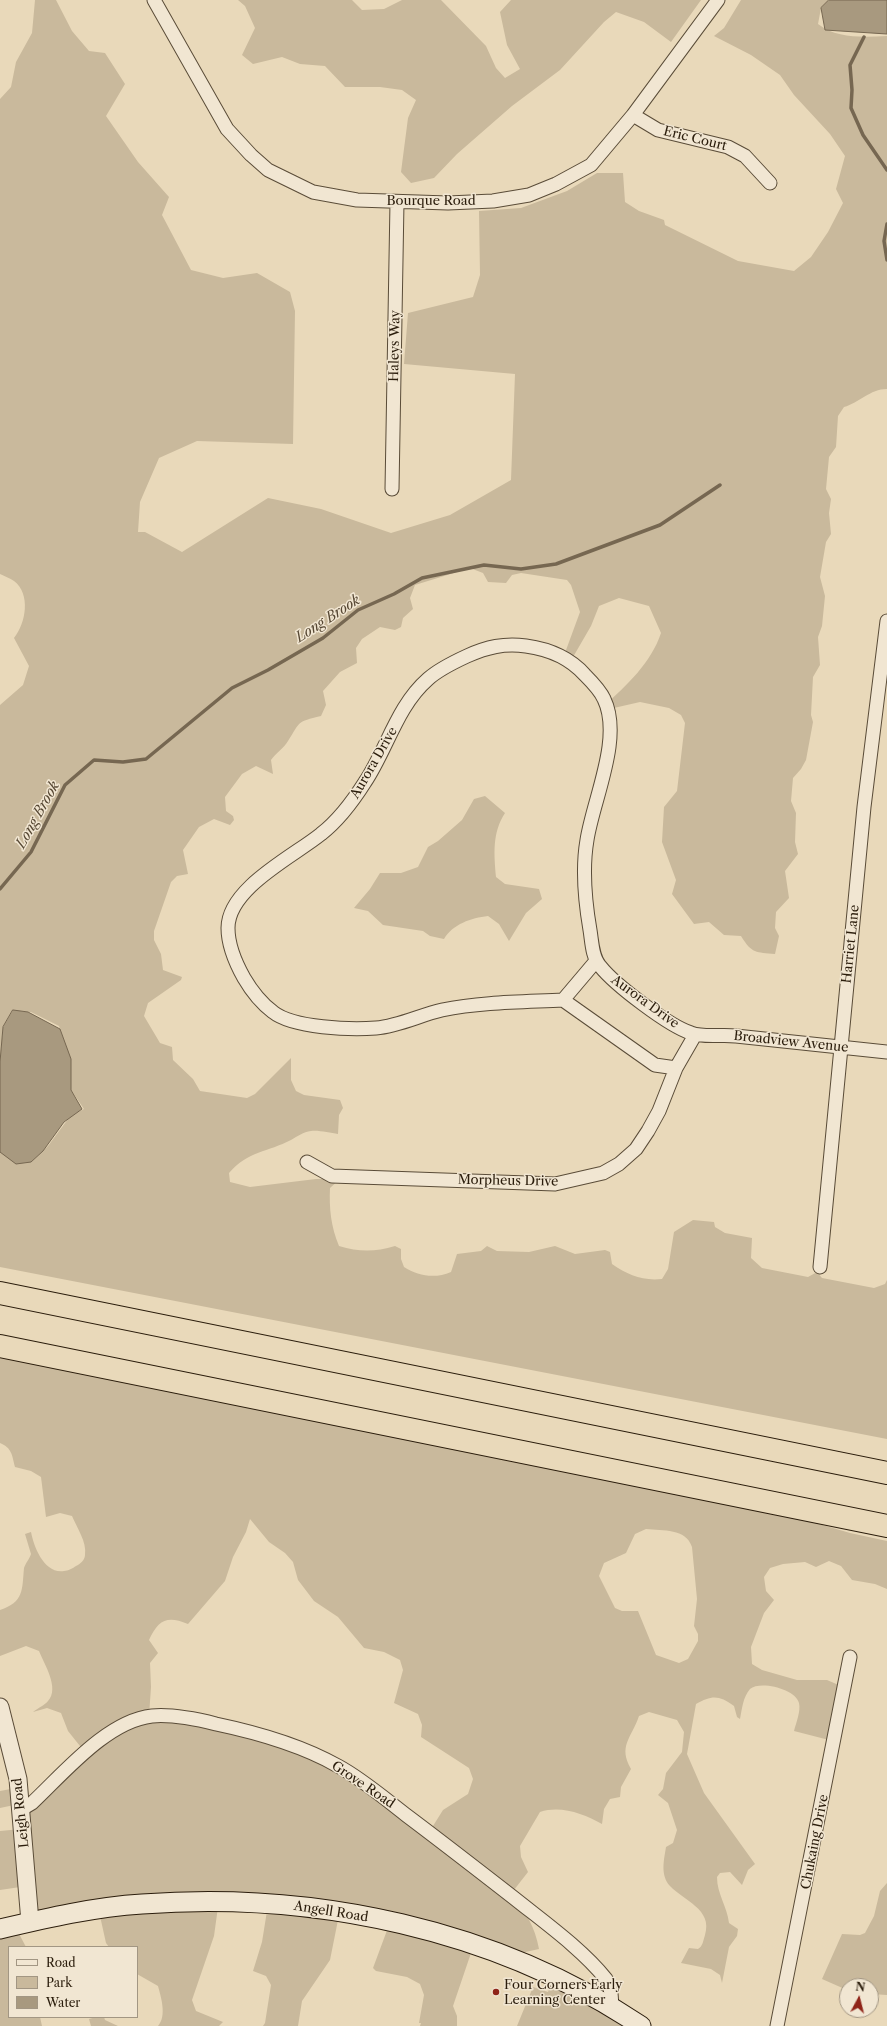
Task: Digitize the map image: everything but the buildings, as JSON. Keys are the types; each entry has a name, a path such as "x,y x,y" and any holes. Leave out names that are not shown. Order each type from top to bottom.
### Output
{"highway":[{"path":"0,1293 887,1473"},
{"path":"0,1346 887,1526"},
{"path":"729,1441 887,1460"},
{"path":"845,1517 887,1530"}],"main road":[{"name":"Angell Road","path":"0,1929 94,1910 179,1902 252,1902 324,1909 392,1921 454,1938 504,1956 568,1983 612,2006 641,2026"}],"street":[{"name":"Bourque Road","path":"154,0 227,128 251,155 268,170 313,192 357,200 448,203 493,201 529,195 556,184 591,165 633,115 718,0"},
{"name":"Eric Court","path":"633,115 658,130 728,147 745,156 770,183"},
{"name":"Haleys Way","path":"392,489 397,202"},
{"name":"Harriet Lane","path":"820,1268 864,807 887,621"},
{"name":"Aurora Drive","path":"563,1000 440,1010 409,1022 377,1028 330,1028 302,1023 275,1015 251,990 238,967 229,942 228,921 234,906 247,890 271,869 324,832 347,808 367,780 401,714 420,686 431,675 477,651 510,644 533,647 551,652 576,666 595,685 604,698 609,717 608,756 587,840 584,878 588,919 596,961 612,980 675,1026 695,1035 676,1068"},
{"path":"596,961 563,1000 655,1065 676,1068"},
{"name":"Broadview Avenue","path":"695,1035 723,1034 887,1052"},
{"name":"Morpheus Drive","path":"307,1162 332,1176 555,1184 603,1174 620,1164 636,1149 659,1111 676,1068"},
{"name":"Chukaing Drive","path":"777,2026 850,1658"},
{"name":"Leigh Road","path":"0,1707 18,1779 22,1809 30,1922"},
{"name":"Grove Road","path":"22,1809 32,1803 100,1740 118,1728 135,1721 151,1716 167,1716 198,1720 259,1733 293,1745 338,1766 482,1873 581,1954 607,1980 611,1990 612,2006"}],"green space":[{"path":"35,0 56,0 72,31 89,51 105,53 125,84 106,116 138,162 169,197 162,215 191,270 223,278 257,273 290,292 295,311 293,444 197,441 159,458 140,502 138,532 145,532 182,552 268,498 321,509 391,533 450,515 511,480 515,374 404,364 408,313 473,297 480,275 479,211 521,208 567,191 597,173 623,173 625,202 639,211 664,220 665,225 738,261 794,271 811,257 828,232 843,203 836,189 845,156 830,134 794,95 780,75 751,55 714,36 724,28 741,0 831,0 821,8 818,24 825,29 842,35 869,37 887,36 887,389 875,391 844,407 838,416 836,447 829,457 826,489 831,499 829,513 831,534 826,542 820,577 825,596 822,626 818,637 820,665 813,677 811,715 813,722 806,760 801,769 793,778 791,801 796,813 795,842 798,854 785,871 789,898 776,912 775,928 779,936 775,954 755,951 748,946 741,936 724,935 709,922 694,924 672,894 676,880 662,842 664,807 677,791 685,723 681,715 669,708 640,702 605,710 604,706 645,664 657,644 661,633 649,606 619,598 599,606 591,626 569,664 562,661 580,612 571,585 567,580 521,573 512,575 506,583 488,582 483,573 470,568 415,585 410,598 413,609 403,618 401,627 395,630 380,627 362,639 356,648 357,663 340,672 323,691 326,705 321,716 300,723 286,744 271,760 273,774 256,766 242,774 225,797 226,811 233,816 234,820 230,825 214,819 199,827 183,850 188,874 177,876 171,882 154,931 154,940 161,954 163,970 182,977 181,980 148,1003 144,1016 160,1043 172,1047 173,1060 193,1079 200,1091 247,1098 255,1094 291,1058 291,1080 296,1091 304,1095 340,1100 343,1108 339,1115 338,1134 317,1131 305,1132 283,1144 243,1160 229,1173 230,1182 250,1187 316,1179 340,1179 330,1188 332,1225 339,1246 367,1250 395,1246 401,1249 401,1259 404,1267 415,1273 427,1276 451,1272 457,1254 481,1251 487,1246 497,1251 529,1252 555,1246 575,1254 605,1250 610,1252 612,1264 624,1271 642,1278 662,1279 668,1269 674,1232 693,1220 714,1222 715,1227 725,1233 752,1238 751,1258 762,1268 808,1277 817,1272 822,1278 874,1288 885,1284 887,1280 887,1439 0,1267 0,1151 31,1162 48,1146 71,1115 84,1109 71,1090 69,1058 59,1026 31,1012 12,1011 3,1027 0,1062 0,705 23,685 29,666 14,638 24,617 25,601 23,593 14,581 0,574 0,99 11,87 16,62 32,33"},
{"path":"238,0 352,0 362,10 384,9 402,0 441,0 486,46 496,68 505,78 520,69 507,45 500,12 511,0 701,0 671,42 644,22 616,12 604,22 560,70 512,106 457,154 434,178 411,183 401,172 408,118 416,100 402,90 380,87 345,87 325,66 300,64 282,57 253,64 242,55 255,28 245,6"},
{"path":"485,796 505,813 496,836 496,877 505,884 539,889 542,899 526,913 509,941 499,924 488,916 475,918 457,926 452,929 444,939 430,936 423,931 383,925 368,911 354,908 370,889 380,873 401,873 418,867 428,847 438,841 462,820 474,799"},
{"path":"0,1349 785,1514 850,1533 887,1541 887,1589 875,1584 852,1580 841,1566 829,1561 816,1567 805,1562 783,1564 770,1568 764,1577 766,1591 774,1600 764,1613 751,1647 752,1664 762,1670 797,1680 827,1680 841,1686 829,1740 794,1731 799,1713 799,1703 791,1694 777,1687 761,1685 750,1689 744,1699 740,1719 737,1717 734,1706 720,1698 707,1699 696,1704 687,1754 704,1793 755,1864 748,1870 742,1885 730,1872 720,1873 717,1877 717,1883 729,1923 738,1929 737,1936 729,1947 722,1983 720,1975 711,1969 681,1963 689,1948 698,1949 703,1943 706,1926 705,1918 696,1906 670,1886 665,1877 664,1857 666,1847 673,1843 677,1830 668,1803 658,1795 663,1789 666,1773 682,1752 684,1732 677,1720 649,1712 639,1716 627,1742 627,1761 631,1769 621,1787 620,1797 610,1799 604,1809 602,1824 580,1814 564,1810 548,1810 540,1812 520,1846 521,1857 528,1872 510,1895 521,1907 529,1920 539,1949 512,1955 472,1950 453,2006 457,2016 457,2026 420,2026 421,2023 419,2023 424,1995 420,1984 407,1977 376,1971 373,1968 389,1925 339,1915 330,1960 302,2001 298,2026 263,2026 265,2023 271,1985 266,1976 253,1971 262,1942 267,1911 218,1907 214,1936 192,2000 196,2011 223,2022 219,2026 158,2026 161,2022 163,2012 162,2001 158,1986 138,1975 138,1946 108,1946 106,1943 100,1916 31,1922 27,1886 0,1890 0,1831 21,1829 23,1818 88,1756 68,1731 61,1713 47,1708 33,1712 48,1701 52,1690 50,1676 39,1651 26,1646 0,1656 0,1610 8,1607 18,1599 22,1589 24,1568 31,1554 25,1534 31,1532 37,1552 41,1558 46,1564 57,1571 64,1571 72,1568 82,1562 85,1557 85,1545 72,1516 60,1513 46,1517 41,1477 31,1471 15,1467 12,1455 4,1445 0,1443","holes":["250,1519 269,1542 285,1553 293,1562 298,1580 314,1601 338,1617 364,1648 384,1652 400,1660 403,1670 394,1703 418,1714 422,1725 421,1737 469,1768 473,1779 468,1794 443,1810 428,1834 355,1780 315,1758 229,1731 149,1716 151,1687 150,1663 158,1653 149,1640 152,1633 164,1621 174,1620 188,1624 225,1581 233,1557 246,1532","646,1529 679,1533 685,1536 692,1547 697,1599 694,1626 698,1634 698,1641 688,1659 679,1663 656,1655 638,1611 622,1611 615,1608 599,1576 604,1563 626,1553 635,1534"]},
{"path":"16,1788 19,1804 0,1808 0,1791"},
{"path":"887,1883 887,1995 879,1994 879,1978 839,1978 839,1986 822,1979 842,1934 860,1935 865,1933 874,1916 880,1891"},
{"path":"17,1930 25,1946 8,1946 8,2018 40,2018 42,2026 0,2026 0,1934"},
{"path":"552,1982 633,2026 517,2026 533,1987 548,1992"},
{"path":"104,2018 105,2020 118,2026 91,2026 89,2019"}],"water":[{"path":"829,0 887,0 887,34 825,30 821,8"},
{"path":"13,1010 28,1012 60,1029 71,1059 71,1090 82,1109 64,1122 43,1151 31,1162 16,1164 0,1152 0,1062 3,1027"}],"waterway":[{"name":"Long Brook","path":"864,37 850,65 852,90 851,108 863,135 887,170"},
{"name":"Long Brook","path":"887,224 884,241 887,260"},
{"name":"Long Brook","path":"0,889 31,852 65,785 94,760 123,762 146,759 232,688 268,670 323,638 358,610 394,594 422,578 484,565 521,569 556,564 660,525 720,485"}],"place":[{"name":"Four Corners Early Learning Center","path":"496,1992"}]}
